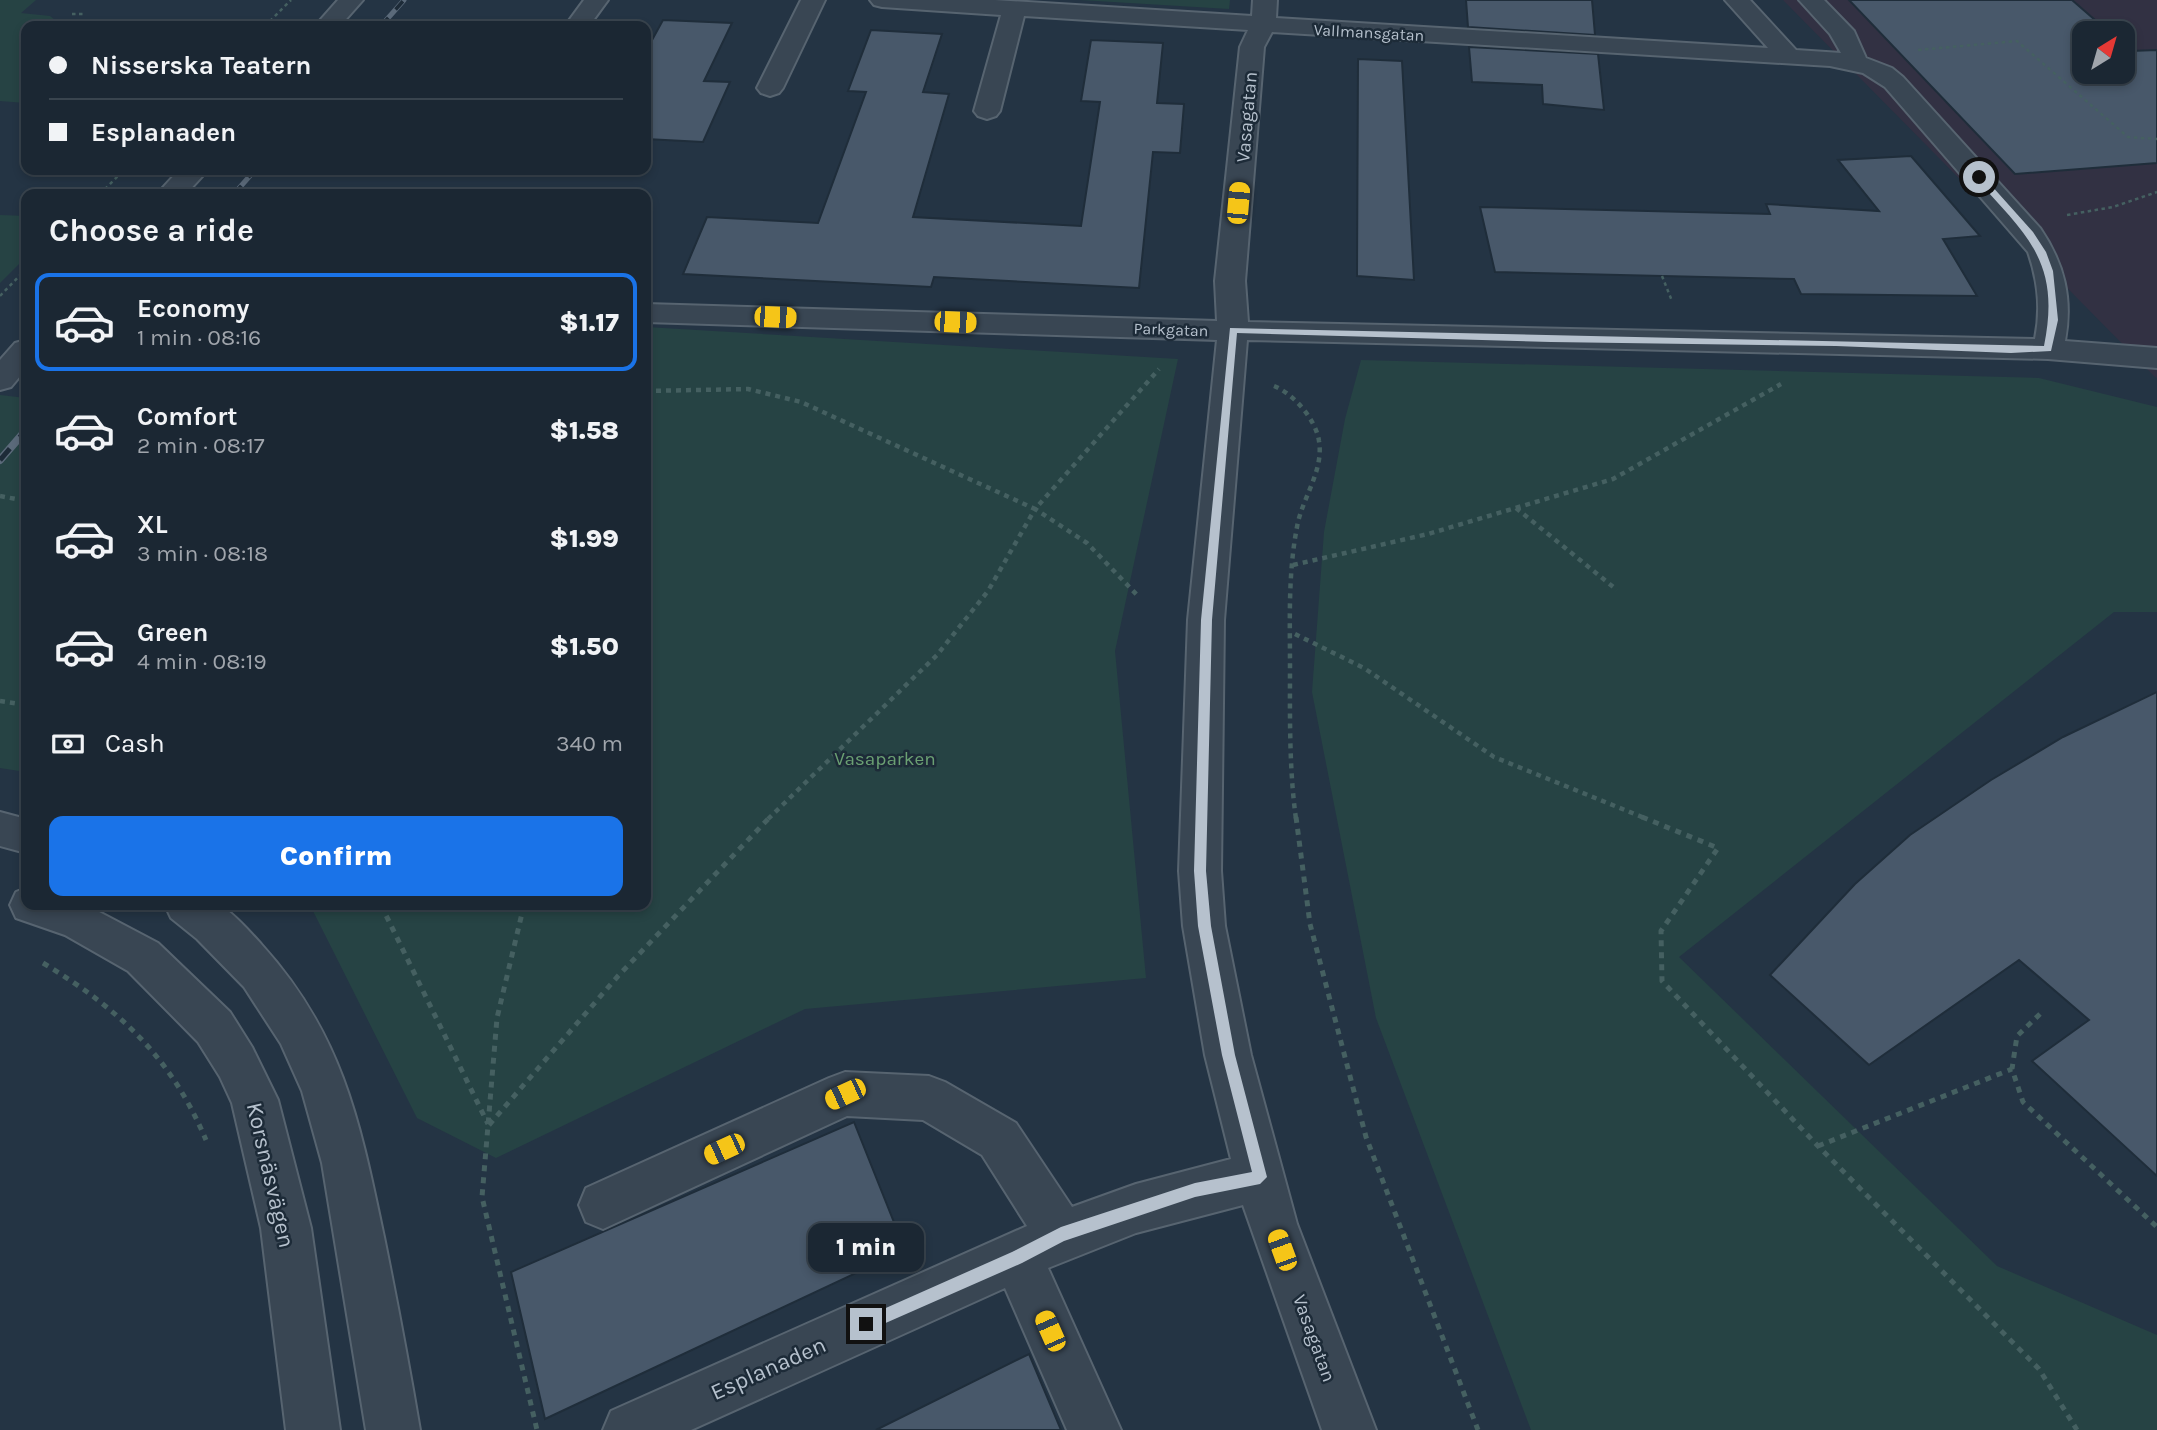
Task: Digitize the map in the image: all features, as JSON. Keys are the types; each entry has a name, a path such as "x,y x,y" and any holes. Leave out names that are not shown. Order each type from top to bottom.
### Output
{"street":[{"path":"332,21 351,0"},
{"path":"581,21 596,0"},
{"path":"770,88 813,0"},
{"name":"Vallmansgatan","path":"882,0 1014,9 1264,13 1788,57 1855,60 1887,75 2020,223 2042,252 2049,271 2054,320 2048,349"},
{"path":"1737,0 1788,57"},
{"path":"1811,0 1848,40 1855,60"},
{"path":"987,110 1014,9"},
{"name":"Vasagatan","path":"1264,13 1252,47 1230,281 1233,330 1248,381 1206,620 1200,871 1204,926 1228,1055 1272,1224 1349,1430"},
{"path":"176,189 189,175"},
{"name":"Parkgatan","path":"651,313 1551,339 2048,349 2157,358"},
{"path":"0,344 21,347"},
{"path":"0,380 21,354"},
{"path":"0,829 21,835"},
{"name":"Korsnäsvägen","path":"0,896 21,902"},
{"name":"Korsnäsvägen","path":"47,910 79,921 143,957 214,1027 236,1062 255,1100 286,1228 313,1430"},
{"path":"193,910 215,925 258,971 295,1023 312,1056 337,1123 382,1350 393,1430"},
{"path":"603,1205 845,1094 929,1098 999,1139 1061,1234"},
{"name":"Esplanaden","path":"630,1430 1017,1257 1061,1234 1195,1190 1260,1177"},
{"path":"1017,1257 1094,1430"}],"path":[{"path":"270,21 290,0"},
{"path":"72,14 85,15"},
{"path":"1855,60 2017,41 2128,137 2157,139"},
{"path":"105,189 119,175"},
{"path":"2020,223 2113,207 2157,192"},
{"path":"1662,276 1670,297"},
{"path":"0,296 21,277"},
{"path":"489,1125 627,966 765,822 937,655 988,591 1035,509 1158,369 1248,381 1282,389 1308,414 1320,437 1321,456 1297,527 1290,595 1290,774 1310,924 1366,1138 1478,1430"},
{"path":"1293,565 1428,534 1613,479 1785,381"},
{"path":"651,391 748,389 801,402 1035,509 1087,542 1138,596"},
{"path":"0,496 21,500"},
{"path":"1516,508 1617,590"},
{"path":"1295,634 1364,668 1494,757 1718,848 1661,931 1662,981 1818,1146 2039,1369 2077,1430"},
{"path":"0,701 21,704"},
{"path":"383,910 489,1125"},
{"path":"523,910 497,1018 482,1197 537,1430"},
{"path":"35,958 77,982 136,1030 167,1064 195,1110 209,1149"},
{"path":"2040,1014 2017,1036 2012,1069 2023,1102 2157,1227"},
{"path":"1818,1146 2012,1069"}],"shaded area":[{"path":"1783,0 2157,0 2157,378 2155,377"}],"green space":[{"path":"0,0 36,0 21,13 50,16 56,21 21,21 21,103 0,101"},
{"path":"1080,0 1230,0 1229,9"},
{"path":"0,215 21,216 21,262 0,283"},
{"name":"Vasaparken","path":"651,327 1178,359 1115,651 1146,978 805,1009 496,1158 417,1118 313,910 651,910"},
{"path":"1361,360 2039,378 2157,407 2157,612 2114,612 1679,957 1997,1266 2157,1335 2157,1430 1531,1430 1376,1018 1312,692 1324,532 1345,419"},
{"path":"0,395 21,397 21,771 0,768"}],"building":[{"path":"1466,0 1592,0 1595,35 1468,27"},
{"path":"1849,0 2072,0 2096,21 2072,21 2072,84 2135,84 2135,51 2157,50 2157,163 2015,174"},
{"path":"663,20 732,23 704,81 730,82 703,142 651,139 651,42"},
{"path":"871,30 942,34 923,92 949,94 913,217 1081,226 1100,102 1081,101 1091,40 1163,43 1157,103 1184,104 1180,153 1153,152 1139,288 934,277 931,287 683,274 707,217 818,223 866,92 848,91"},
{"path":"1469,47 1598,54 1604,110 1543,104 1542,85 1472,82"},
{"path":"1358,59 1402,61 1414,280 1357,276"},
{"path":"1911,156 1980,236 1943,239 1977,296 1801,294 1794,279 1495,272 1480,207 1770,214 1766,204 1879,211 1838,160"},
{"path":"2157,692 2157,1176 2032,1061 2089,1020 2019,960 1869,1065 1770,975 1855,884 1910,835 1991,780 2063,737"},
{"path":"854,1122 905,1250 545,1419 511,1272"},
{"path":"1029,1354 1061,1430 876,1430"}],"railway":[{"path":"385,21 404,0"},
{"path":"238,189 251,175"},
{"path":"0,460 21,436"}],"route":[{"path":"866,1324 1017,1257 1061,1234 1195,1190 1260,1177 1228,1055 1204,926 1200,871 1206,620 1233,330 2048,349 2054,320 2049,271 2042,252 2030,234 1979,177"}]}
